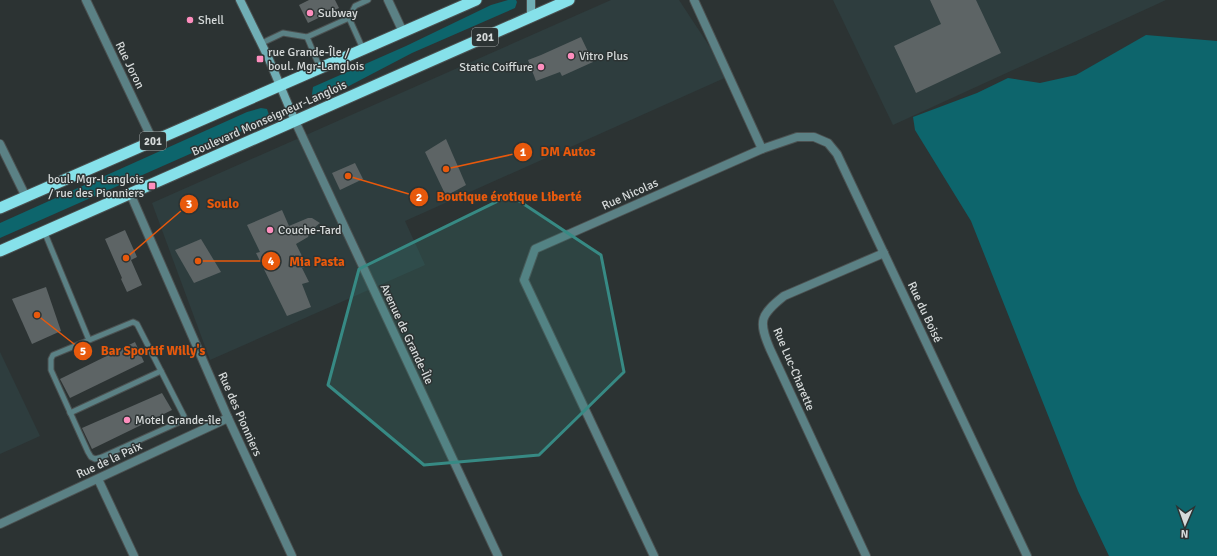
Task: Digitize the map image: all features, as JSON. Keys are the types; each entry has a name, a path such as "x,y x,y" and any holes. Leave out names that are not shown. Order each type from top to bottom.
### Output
{"highway":[{"name":"Boulevard Monseigneur-Langlois","path":"0,208 476,0"},
{"name":"Boulevard Monseigneur-Langlois","path":"0,251 569,0"}],"main road":[{"path":"240,0 262,43 294,121"},
{"path":"531,0 531,17"}],"street":[{"name":"Rue Joron","path":"86,0 153,141"},
{"path":"388,0 403,32"},
{"path":"694,0 762,149"},
{"name":"Avenue de Grande-Île","path":"294,121 498,556"},
{"name":"Rue du Boisé","path":"762,149 797,137 814,137 828,143 837,154 1027,556"},
{"path":"0,144 26,197"},
{"name":"Rue Nicolas","path":"654,556 524,280 535,249 762,149"},
{"name":"Rue des Pionniers","path":"130,193 228,418 292,556"},
{"name":"Rue Luc-Charette","path":"866,556 770,349 763,332 763,317 773,305 784,296 884,253"},
{"name":"Rue de la Paix","path":"0,524 228,418"},
{"path":"98,479 134,556"}],"lane":[{"path":"262,43 283,33 307,37 349,18 356,6 368,0"},
{"path":"349,18 363,49"},
{"path":"307,37 320,68"},
{"path":"44,231 89,340"},
{"path":"133,322 137,324 161,371 184,416 184,420 102,457 95,459 91,457 51,370 51,359 54,355 133,322"},
{"path":"70,413 161,371"}],"highlighted area":[{"path":"510,195 601,255 624,372 539,455 424,465 328,385 359,269"}],"shaded area":[{"path":"508,0 516,0 517,2 515,8 412,53 326,98 313,98 313,87 406,46 491,5"},
{"path":"611,0 679,0 729,76 405,221 425,265 210,360 152,203"},
{"path":"833,0 1166,0 893,125"},
{"path":"1146,35 1217,41 1217,556 1109,556 1078,491 971,221 915,130 913,117 977,93 1008,78 1040,83 1076,75"},
{"path":"261,108 267,109 269,115 267,120 0,238 0,223 247,112"},
{"path":"0,352 40,436 0,454"}],"building":[{"path":"309,0 335,0 339,8 308,23 299,5"},
{"path":"930,0 976,0 1001,53 916,93 894,46 941,24"},
{"name":"Vitro Plus","path":"581,37 593,62 562,76 560,72 536,81 528,60"},
{"path":"446,139 466,185 446,196 425,152"},
{"path":"355,163 363,179 340,190 332,173"},
{"path":"282,210 289,226 308,218 312,218 320,223 314,228 310,229 308,237 296,244 307,266 302,268 309,282 302,284 311,307 287,316 256,253 260,252 247,225"},
{"path":"125,230 137,257 131,260 142,285 127,292 105,239"},
{"path":"201,239 221,272 194,283 175,250"},
{"path":"46,287 61,331 32,344 12,299"},
{"path":"135,342 144,362 70,398 60,379"},
{"name":"Motel Grande-île","path":"162,393 172,410 92,449 82,428"}],"place":[{"name":"Subway","path":"310,13"},
{"name":"Shell","path":"190,20"},
{"name":"Vitro Plus","path":"571,56"},
{"name":"rue Grande-Île / boul. Mgr-Langlois","path":"260,59"},
{"name":"Static Coiffure","path":"541,67"},
{"name":"DM Autos","path":"446,169"},
{"name":"Boutique érotique Liberté","path":"348,176"},
{"name":"boul. Mgr-Langlois / rue des Pionniers","path":"152,186"},
{"name":"Couche-Tard","path":"270,230"},
{"name":"Soulo","path":"126,258"},
{"name":"Mia Pasta","path":"198,261"},
{"name":"Bar Sportif Willy's","path":"37,315"},
{"name":"Motel Grande-île","path":"127,420"}]}
